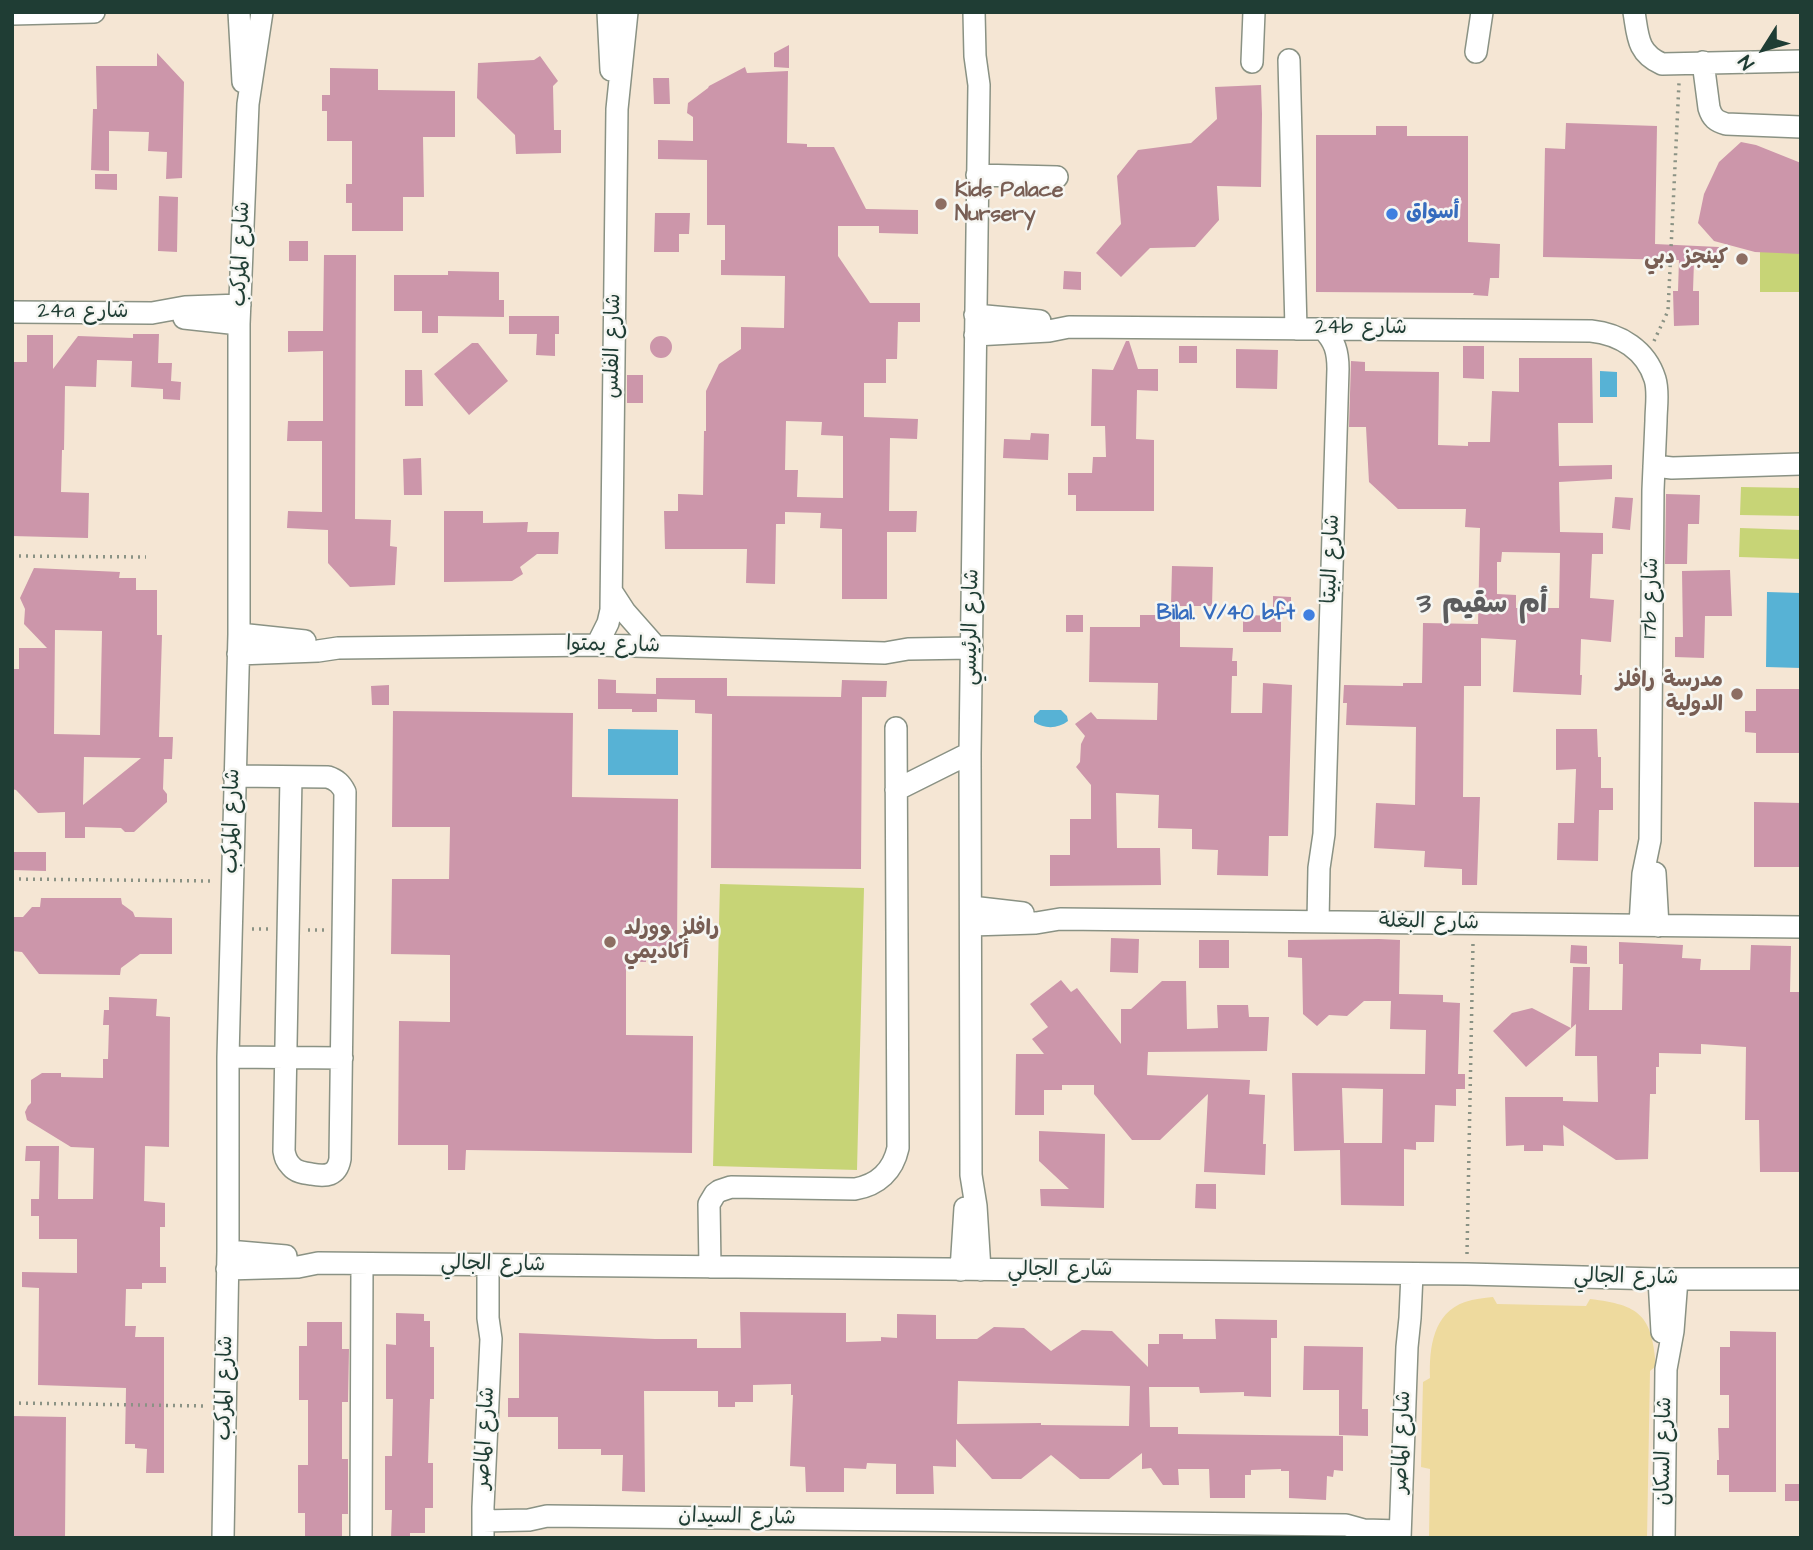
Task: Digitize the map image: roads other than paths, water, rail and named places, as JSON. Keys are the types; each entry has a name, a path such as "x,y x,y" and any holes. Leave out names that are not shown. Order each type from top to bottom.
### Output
{"street":[{"path":"12,14 94,12"},
{"name":"شارع المركب","path":"239,12 242,74 248,104"},
{"name":"شارع المركب","path":"223,1538 228,1260 228,1057 238,644 239,314 248,104 261,12"},
{"name":"شارع الفلس","path":"597,645 610,617 612,592 617,99 611,69 608,12"},
{"name":"شارع الفلس","path":"617,99 627,12"},
{"name":"شارع الرئيسي","path":"970,1270 976,1206 971,1175 970,753 979,78 975,56 974,12"},
{"name":"شارع الرئيسي","path":"979,78 983,62 986,12"},
{"path":"1252,62 1254,12"},
{"path":"1476,52 1482,12"},
{"path":"1634,12 1643,51 1661,64 1801,61"},
{"path":"1289,60 1296,329"},
{"path":"1703,62 1709,108 1716,121 1726,124 1801,127"},
{"path":"977,175 1057,177"},
{"name":"24a شارع","path":"12,312 155,313 185,307 239,314"},
{"name":"24b شارع","path":"975,325 1039,332 1069,327 1604,332 1627,342 1644,359"},
{"name":"شارع البيتا","path":"1323,329 1334,343 1338,357 1324,834 1329,854 1326,922"},
{"path":"1338,369 1349,349 1375,330"},
{"name":"17b شارع","path":"1644,359 1655,380 1657,393 1650,840 1654,860 1649,925"},
{"path":"1654,466 1672,468 1801,464"},
{"path":"612,592 625,612 655,646"},
{"name":"شارع يمتوا","path":"238,644 304,641 338,648 655,646 888,653 906,657 972,657"},
{"path":"709,1267 709,1204 719,1191 731,1188 855,1189 880,1179 887,1173 896,1157 896,728"},
{"path":"896,790 970,753"},
{"path":"234,776 328,777 342,785 345,792 339,1164 333,1173 322,1177 296,1171 288,1162 284,1151 291,777"},
{"name":"شارع البغلة","path":"971,916 1036,923 1056,920 1801,927"},
{"path":"228,1057 342,1058"},
{"name":"شارع الجالي","path":"228,1260 296,1258 318,1263 362,1264 1801,1279"},
{"path":"361,1538 362,1264"},
{"name":"شارع الماصر","path":"483,1522 491,1339 488,1318 496,1265"},
{"name":"شارع الماصر","path":"1400,1529 1407,1347 1399,1317 1403,1274"},
{"name":"شارع السكان","path":"1664,1538 1667,1365 1673,1331 1668,1279"},
{"name":"شارع السيدان","path":"483,1522 529,1511 547,1516 888,1529 1346,1525 1364,1530 1400,1529"}],"water":[{"path":"1600,371 1617,372 1617,397 1600,397"},
{"path":"1767,592 1801,593 1801,668 1766,667"},
{"path":"1040,710 1061,710 1068,721 1055,727 1038,724 1034,722 1034,716"},
{"path":"608,729 678,730 678,775 608,775"}],"place":[{"name":"Kids Palace Nursery","path":"941,204"},
{"name":"أسواق","path":"1392,214"},
{"name":"كينجز دبي","path":"1742,259"},
{"name":"Bilal. V/40 bft","path":"1309,615"},
{"name":"مدرسة رافلز الدولية","path":"1737,694"},
{"name":"رافلز وورلد أكاديمي","path":"610,942"}],"district":[{"name":"أم سقيم 3","path":"1482,606"}]}
